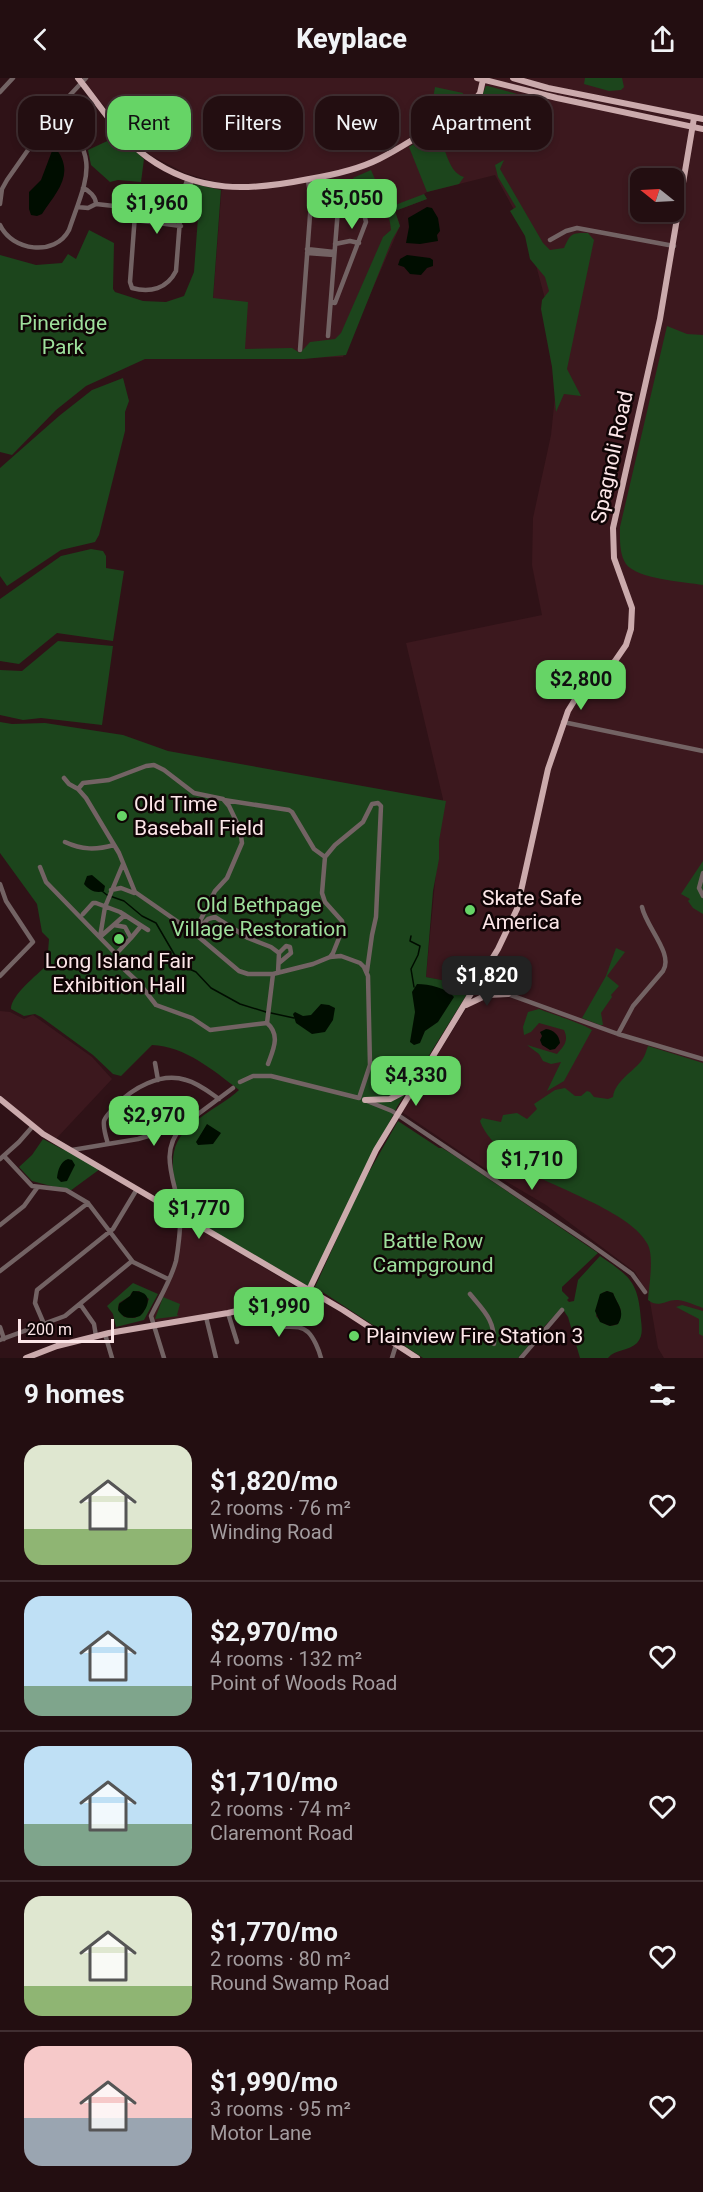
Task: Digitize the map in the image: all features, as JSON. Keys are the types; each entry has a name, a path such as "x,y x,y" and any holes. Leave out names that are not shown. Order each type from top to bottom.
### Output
{"main road":[{"path":"513,78 703,119"},
{"path":"478,96 481,79 557,98 703,129"},
{"path":"82,80 120,133 135,148 163,167 190,179 220,186 241,189 264,188 345,172 380,159 411,140"},
{"path":"552,98 557,98"},
{"name":"Spagnoli Road","path":"309,1290 358,1183 498,949 517,909 551,760 563,722 579,693 619,656 626,645 632,609 614,558 613,528 660,319 694,118"},
{"path":"463,1006 476,998 487,995 508,994"},
{"path":"362,1099 390,1099 414,1086"},
{"path":"0,1099 33,1126 71,1150 309,1290 417,1358"},
{"path":"26,1358 57,1346 96,1336 152,1324 228,1313 302,1296 309,1290"}],"street":[{"path":"0,92 13,78"},
{"path":"68,96 82,80"},
{"path":"0,204 2,189 28,150"},
{"path":"0,225 2,235 28,246 55,245 67,235 87,172 85,150"},
{"path":"144,192 139,195 136,207 130,282 130,286 135,290 157,289 171,280 178,266 183,198 190,179"},
{"path":"300,350 311,202 308,180"},
{"path":"82,188 90,193 96,204"},
{"path":"77,207 88,208 96,204 136,207"},
{"path":"328,336 338,209 359,204 362,205 366,222 335,303 331,302"},
{"path":"135,220 181,226"},
{"path":"550,240 577,228 674,246"},
{"path":"335,244 350,241 358,243"},
{"path":"307,251 334,253"},
{"path":"563,722 703,751"},
{"path":"78,789 83,783 109,780 154,765 164,770 194,794 289,810 314,849 326,857"},
{"path":"64,778 86,798 114,845 130,883 138,895"},
{"path":"194,933 205,919 215,891 227,878 242,843 240,830 223,799"},
{"path":"231,810 232,804 236,801"},
{"path":"330,957 343,928 342,921 325,902 321,893 326,857 335,845 363,822 372,804 380,804 376,917 367,972 370,1065 362,1099"},
{"path":"65,842 86,849 99,849 114,845"},
{"path":"100,937 105,907 123,864"},
{"path":"40,867 46,882 100,937 124,970 139,983 156,1005 192,1018 210,1030 267,1023 271,1026 276,1036 268,1064"},
{"path":"703,873 699,888 703,896"},
{"path":"0,884 6,901 33,942 0,976"},
{"path":"110,894 121,888 138,895 194,933 243,973 275,974 340,956 356,961 367,972"},
{"path":"83,914 93,903 124,915 148,930"},
{"path":"618,1034 633,1006 667,964 666,956 646,921 642,907"},
{"path":"100,937 124,915"},
{"path":"205,919 215,917 248,938 272,947 279,953"},
{"path":"114,925 125,927 131,938"},
{"path":"115,955 141,926"},
{"path":"267,1023 279,953 286,946 291,948 289,955 279,963"},
{"path":"336,947 340,956"},
{"path":"0,965 5,971"},
{"path":"477,983 618,1034 703,1059"},
{"path":"155,1063 158,1080"},
{"path":"240,1082 253,1076 271,1076 362,1099 384,1107 590,1244 632,1274 645,1292"},
{"path":"108,1144 104,1125 106,1116 132,1091 158,1080 171,1078 187,1080 219,1099"},
{"path":"164,1358 151,1316 176,1261 180,1215 169,1151 175,1135 182,1126 233,1088"},
{"path":"33,1126 2,1157 37,1188 66,1190 88,1203 132,1261 168,1279"},
{"path":"71,1150 153,1135 182,1126"},
{"path":"0,1225 24,1206 37,1188"},
{"path":"44,1324 35,1303 37,1290 111,1231 137,1189"},
{"path":"0,1271 88,1203"},
{"path":"0,1328 2,1340 64,1316 132,1261"},
{"path":"470,1294 490,1319 494,1344"},
{"path":"80,1304 94,1324 96,1336"},
{"path":"261,1305 267,1318 273,1324 283,1328 301,1328 308,1332 321,1358"},
{"path":"522,1358 562,1310"},
{"path":"228,1313 237,1342"},
{"path":"206,1317 216,1358"},
{"path":"105,1334 109,1357"},
{"path":"392,1358 396,1345"}],"shaded area":[{"path":"82,78 703,78 703,1358 664,1358 658,1348 649,1296 635,1272 546,1205 490,1172 402,1112 479,988 426,977 443,799 406,643 542,615 532,565 533,518 551,435 557,377 548,310 528,235 495,175 427,192 424,194 427,199 395,211 400,226 343,357 244,359 213,299 222,184 185,173 152,156 145,150 191,150 191,96 107,96 107,110"},
{"path":"57,150 62,159 64,175 62,183 42,214 31,215 29,192 41,180 52,151"},
{"path":"427,207 432,208 438,218 440,231 437,235 438,241 420,244 406,243 408,218"},
{"path":"407,255 430,258 433,260 433,266 427,268 421,275 410,274 404,267 398,265 400,259"},
{"path":"92,875 105,886 104,891 93,891 84,884 87,876"},
{"path":"417,984 437,987 454,997 438,1022 425,1031 420,1043 414,1045 410,1042 415,1012 412,992"},
{"path":"321,1004 335,1008 333,1020 325,1032 312,1034 296,1023 293,1014 295,1012 303,1016 311,1015"},
{"path":"0,1011 10,1012 24,1019 33,1015 92,1057 112,1079 55,1140 32,1124 0,1095"},
{"path":"546,1029 554,1032 559,1038 560,1043 555,1049 550,1050 542,1045 540,1032"},
{"path":"207,1124 221,1133 213,1144 198,1145 196,1142"},
{"path":"68,1159 72,1160 75,1165 67,1181 61,1182 57,1178 59,1169 61,1164"},
{"path":"181,1218 293,1285 293,1294 214,1314 151,1322 178,1262"},
{"path":"133,1291 144,1294 148,1300 140,1316 127,1318 118,1310 119,1304"},
{"path":"607,1291 613,1293 621,1311 618,1324 610,1326 600,1322 595,1311 600,1294"}],"green space":[{"path":"585,78 622,78 624,87 621,90 609,91 584,84"},
{"path":"486,86 517,94 505,96 482,96"},
{"path":"435,87 463,93 463,96 433,96"},
{"path":"107,141 107,150 134,150 144,159 141,182 118,180 110,182 91,165 88,150 95,150 95,147"},
{"path":"411,146 411,150 445,150 453,169 464,177 459,184 427,192 409,147"},
{"path":"504,160 500,169 543,243 550,250 564,248 570,237 575,234 588,233 594,240 567,369 581,396 564,394 556,412 552,367 541,309 542,300 549,291 545,277 530,259 525,236 510,211 516,207 498,177 495,165"},
{"name":"Pineridge Park","path":"371,170 384,200 395,205 424,194 427,199 395,211 400,226 392,240 346,355 304,359 145,359 86,386 56,410 12,455 0,452 0,255 36,265 62,263 68,254 76,259 89,230 114,243 113,289 115,292 143,301 166,302 184,296 194,272 199,203 192,202 194,184 221,190 213,298 248,302 245,349 292,348 300,353 310,342 335,339 341,333 383,237 391,230 386,210 374,193 358,195 353,178"},
{"path":"667,326 687,334 703,335 703,585 640,573 626,564 621,551 620,527"},
{"path":"123,378 129,401 125,412 125,431 99,535 95,542 61,550 7,586 0,576 0,468 92,390"},
{"path":"91,549 103,551 106,556 106,568 124,571 113,641 57,633 19,664 0,661 0,599 61,556"},
{"path":"58,641 113,646 102,725 41,718 23,720 0,715 0,670 22,671"},
{"name":"Old Bethpage Village Restoration","path":"0,722 45,723 123,735 168,751 446,801 433,891 426,977 472,986 397,1107 308,1286 180,1212 173,1166 174,1152 178,1142 192,1124 239,1090 198,1061 164,1046 152,1045 121,1076 113,1074 93,1055 41,1017 35,1014 24,1016 11,1009 15,998 47,965 49,939 42,932 37,904 0,853"},
{"path":"703,861 703,914 693,908 688,901 690,899 681,894"},
{"path":"616,948 625,952 607,976 619,986 601,1013 603,1025 600,1025 582,1018 606,976"},
{"path":"539,1009 592,1030 564,1081 547,1091 561,1062 551,1064 543,1061 539,1054 527,1045 557,1054 564,1046 566,1037 564,1030 539,1023 531,1032 524,1035 523,1027 528,1012"},
{"path":"648,1046 703,1063 703,1308 678,1300 656,1304 648,1300 651,1257 648,1245 639,1233 608,1211 517,1166 524,1167 526,1164 496,1145 480,1121 482,1118 501,1122 503,1115 517,1113 527,1119 537,1109 534,1104 555,1090 565,1088 575,1096 581,1096 587,1091 594,1097 608,1099 613,1097 617,1086 642,1060"},
{"name":"Battle Row Campground","path":"398,1121 455,1156 598,1253 562,1287 569,1302 574,1301 578,1280 600,1256 626,1275 635,1289 640,1307 642,1329 639,1340 634,1346 614,1353 608,1358 580,1358 568,1317 562,1308 531,1340 518,1358 423,1358 315,1287 361,1186","holes":["607,1291 613,1293 621,1314 618,1324 609,1325 596,1316 602,1293"]},
{"path":"43,1139 100,1169 70,1191 32,1181 19,1167 32,1155"},
{"path":"133,1283 158,1294 144,1320 116,1327 113,1314 107,1306","holes":["139,1291 149,1299 143,1313 135,1318 124,1317 118,1308 119,1303 132,1292"]},
{"path":"163,1297 180,1304 177,1315 179,1316 155,1319"},
{"path":"682,1305 703,1311 703,1336 699,1334 699,1319 676,1307"}],"waterway":[{"path":"102,891 124,901 142,916 156,923 177,959 185,967 196,972 211,988 240,1004 266,1012"},
{"path":"411,936 410,941 420,946 411,969 414,987"},
{"path":"271,1013 294,1018"}],"place":[{"name":"Old Time Baseball Field","path":"122,816"},
{"name":"Skate Safe America","path":"470,910"},
{"name":"Long Island Fair Exhibition Hall","path":"119,939"},
{"name":"Plainview Fire Station 3","path":"354,1336"}]}
